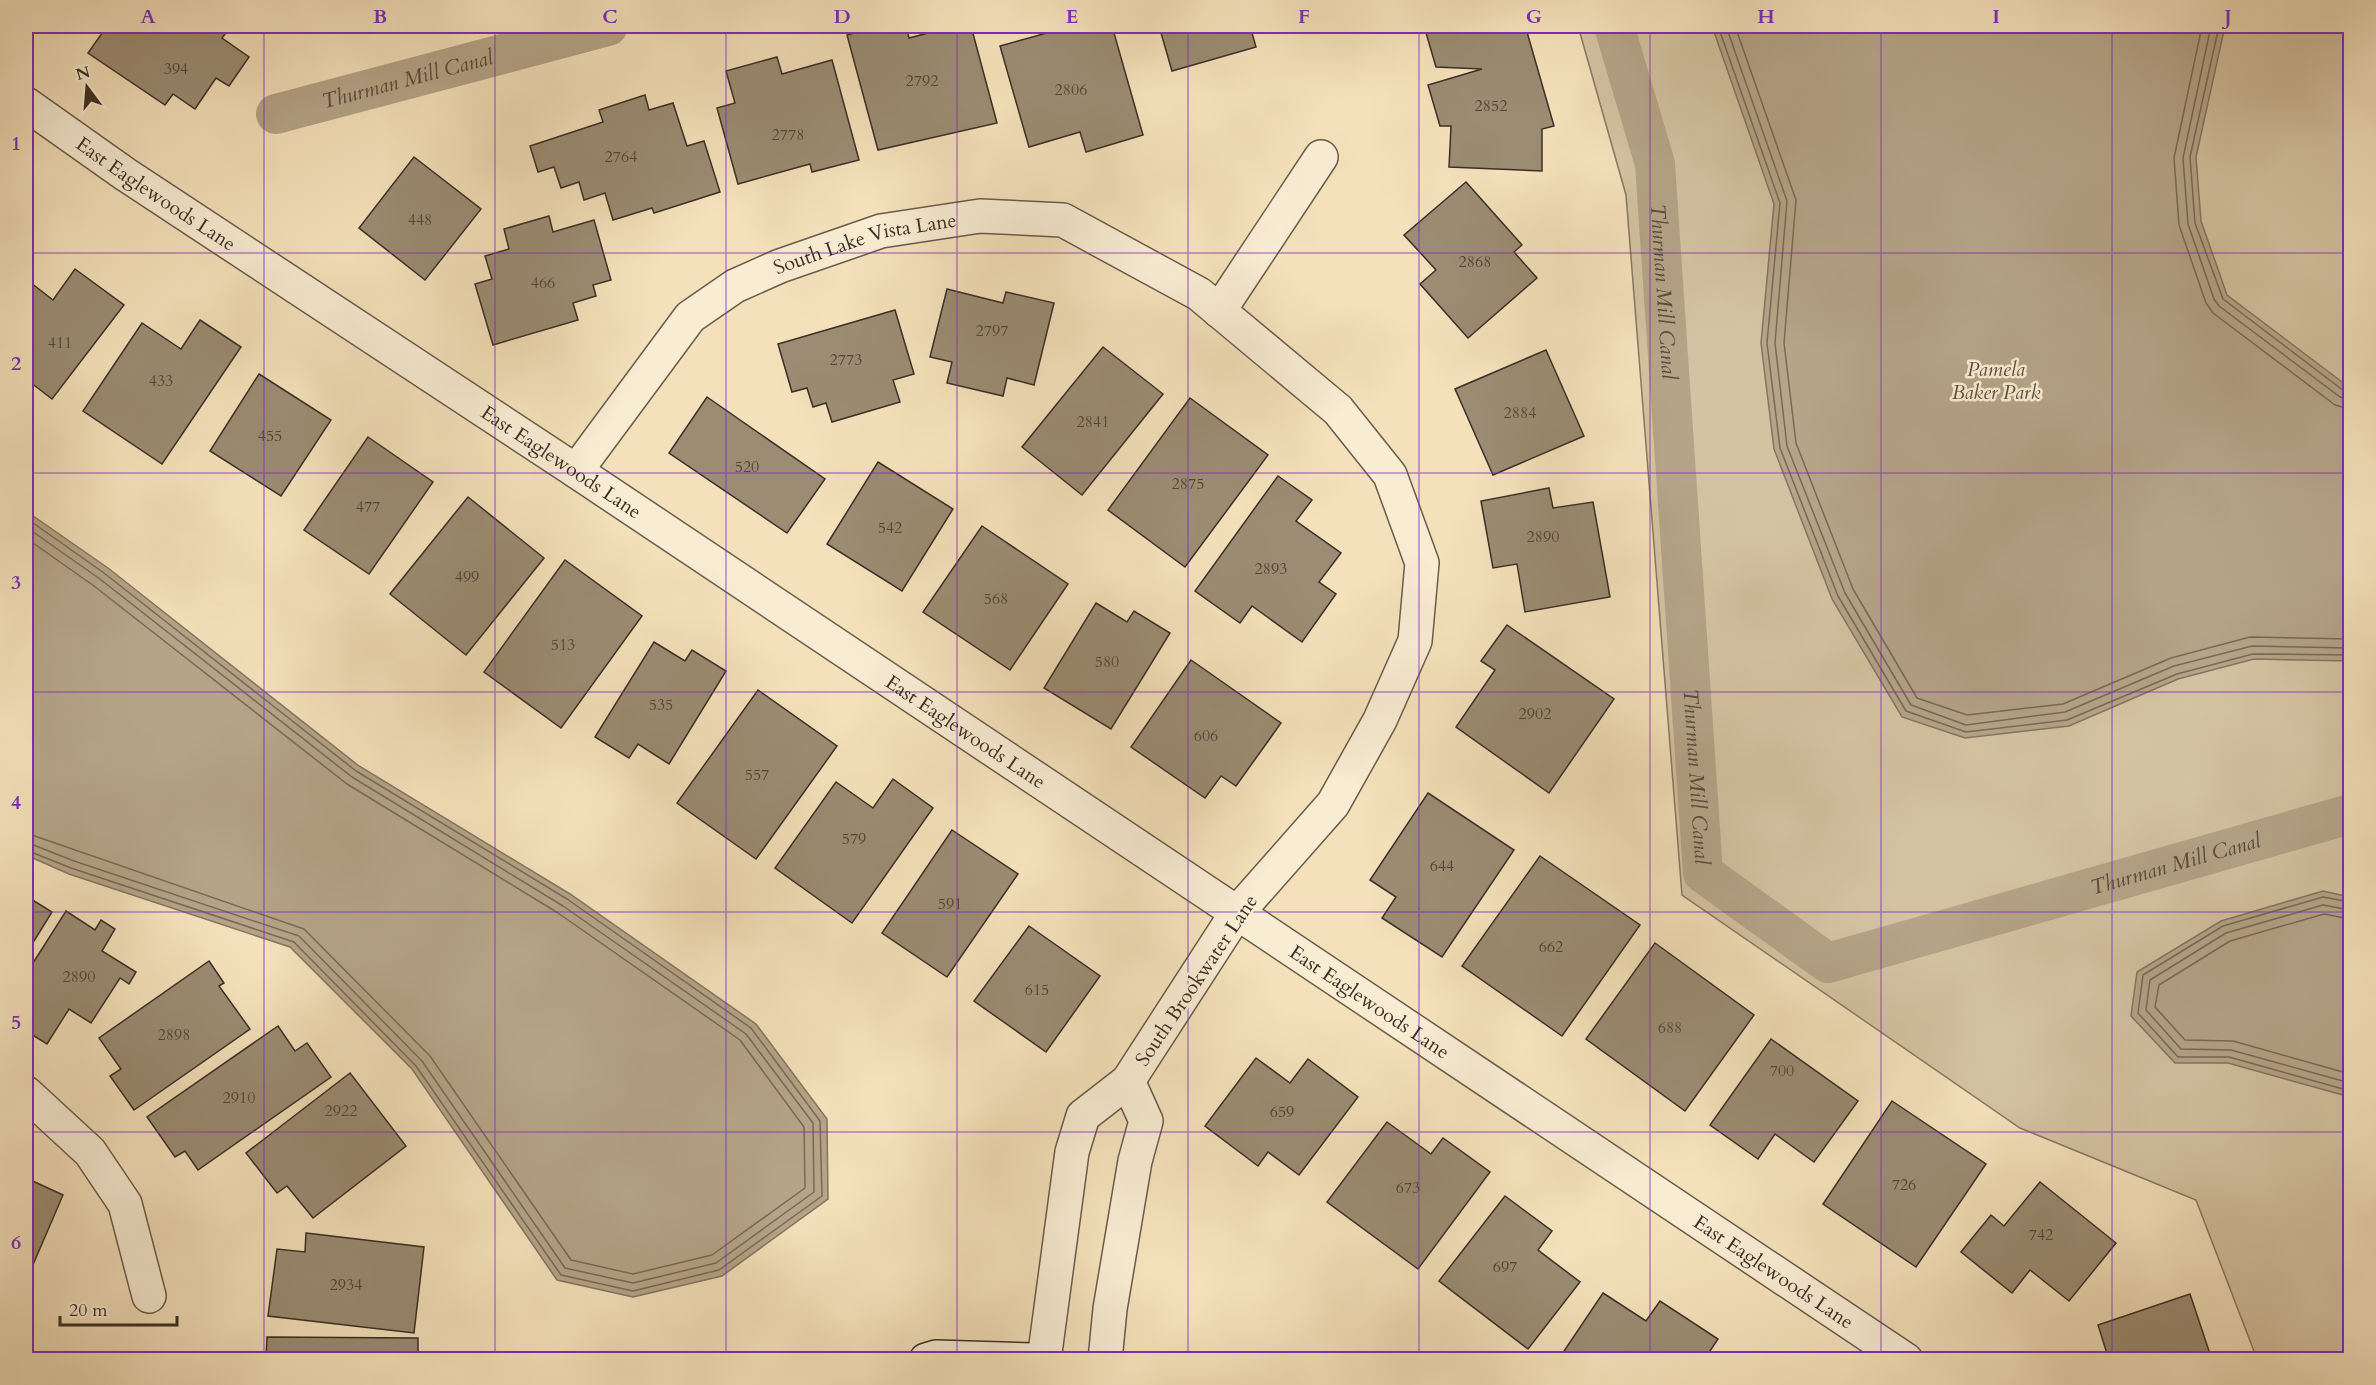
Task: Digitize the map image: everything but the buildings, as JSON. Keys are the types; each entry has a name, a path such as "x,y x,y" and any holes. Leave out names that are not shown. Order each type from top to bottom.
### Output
{"street":[{"name":"East Eaglewoods Lane","path":"26,104 125,174 576,471 1236,914 1906,1359"},
{"path":"1219,311 1321,157"},
{"name":"South Lake Vista Lane","path":"576,471 690,317 735,286 780,267 881,231 980,216 1063,220 1199,294 1338,410"},
{"name":"South Brookwater Lane","path":"1044,1359 1072,1152 1083,1116 1128,1081 1236,914 1333,804 1380,720 1415,641 1422,563 1390,475 1338,410"},
{"name":"South Brookwater Lane","path":"1105,1359 1110,1309 1127,1207 1146,1121 1128,1081"},
{"path":"26,1093 90,1152 125,1204 149,1296"},
{"path":"926,1359 936,1357 1032,1359"}],"green space":[{"name":"Pamela Baker Park","path":"1578,26 2350,26 2350,1359 2257,1359 2196,1200 2020,1128 1682,895 1626,195"}],"water":[{"path":"1712,26 2225,26 2196,157 2201,221 2227,295 2350,388 2350,661 2254,659 2178,679 2069,726 1965,738 1902,717 1832,599 1774,449 1761,343 1774,204"},
{"path":"26,511 108,568 359,766 570,894 756,1024 827,1119 828,1199 722,1276 633,1297 557,1280 412,1069 290,947 69,874 26,855"},
{"path":"2323,891 2350,897 2350,1097 2228,1063 2175,1063 2131,1016 2137,972 2221,921"}],"waterway":[{"name":"Thurman Mill Canal","path":"276,114 608,26"},
{"name":"Thurman Mill Canal","path":"1614,26 1655,164 1703,873 1828,963 2350,814"}]}
